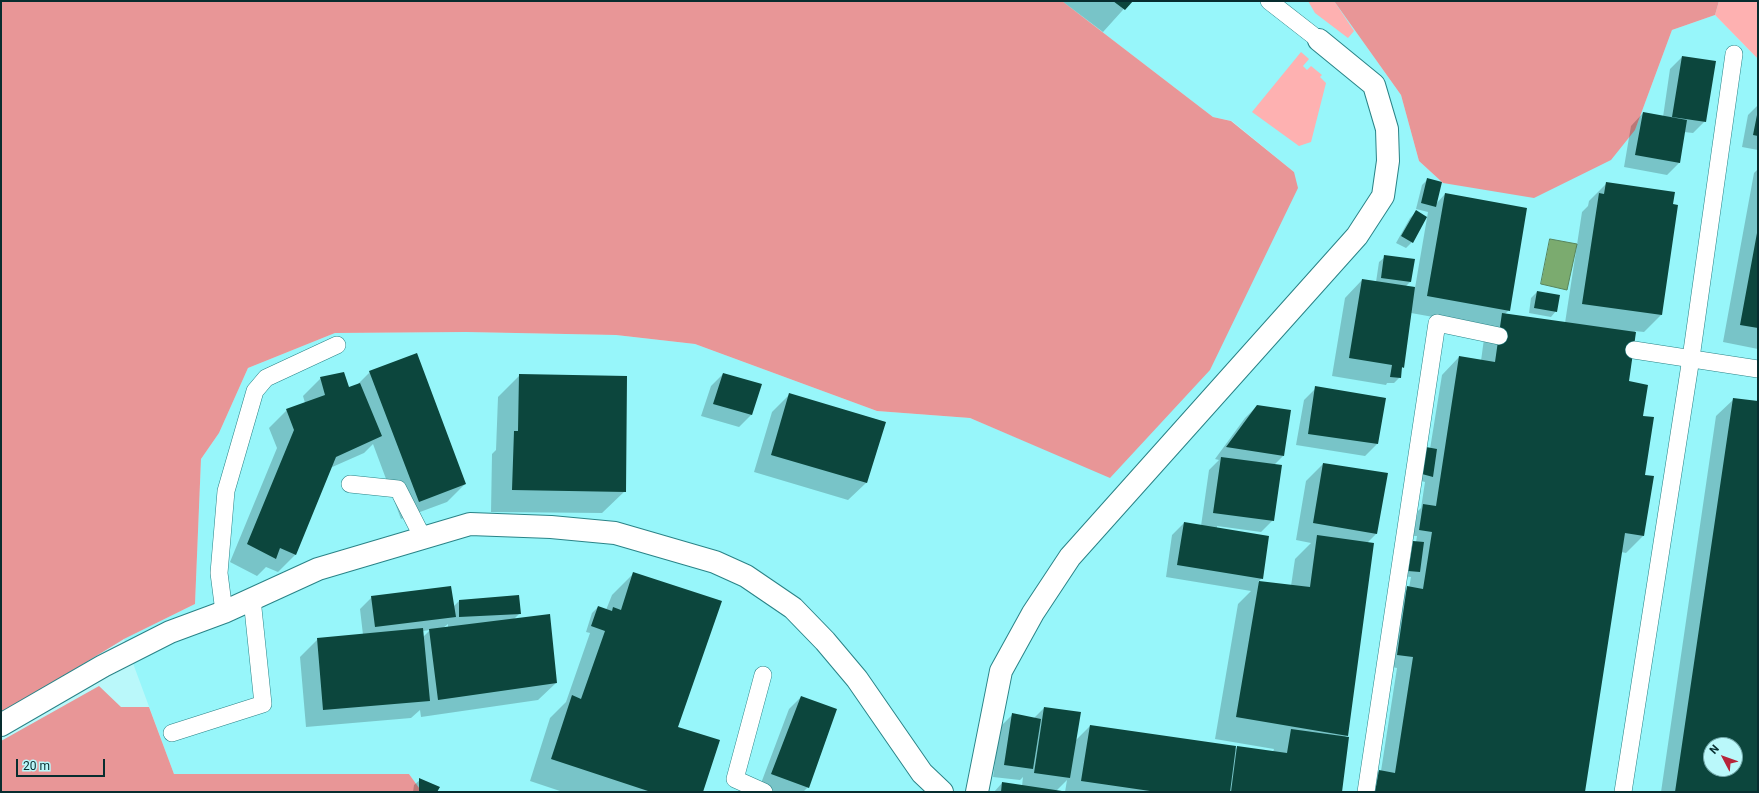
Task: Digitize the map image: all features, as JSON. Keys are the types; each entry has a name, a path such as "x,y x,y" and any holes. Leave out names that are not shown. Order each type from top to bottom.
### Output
{"street":[{"path":"977,792 1001,671 1033,613 1070,557 1357,236 1383,196 1388,161 1387,129 1374,85 1319,40"},
{"path":"1,726 110,663 170,632 224,612 318,569 470,524 551,527 615,533 715,562 746,576 793,608 826,641 858,679 922,773 942,792"}],"lane":[{"path":"1269,1 1319,40"},
{"path":"1622,792 1691,358 1734,54"},
{"path":"1366,792 1437,323 1499,336"},
{"path":"224,612 219,573 226,491 254,391 266,378 337,345"},
{"path":"1634,350 1758,369"},
{"path":"350,484 398,489 423,538"},
{"path":"172,733 263,704 252,599"},
{"path":"763,675 735,779 764,792"}],"shaded area":[{"path":"1,1 1062,1 1213,117 1231,121 1294,172 1298,188 1210,370 1110,478 970,418 877,411 695,344 616,335 466,332 335,333 248,368 219,433 201,459 195,604 124,639 1,714"},
{"path":"1062,1 1334,1 1401,95 1419,161 1443,183 1635,130 1672,30 1715,15 1758,59 1758,792 422,792 409,774 174,774 124,639 195,604 201,459 219,433 248,368 335,333 466,332 616,335 695,344 877,411 970,418 1110,477 1294,172 1232,121 1213,117"},
{"path":"1308,1 1334,1 1354,31 1348,38 1315,13"},
{"path":"1334,1 1719,1 1715,15 1672,30 1635,130 1611,160 1534,198 1443,183 1419,161 1401,95"},
{"path":"1719,1 1758,1 1758,59 1715,15"},
{"path":"1301,52 1309,59 1303,66 1307,70 1311,66 1322,75 1320,77 1326,83 1311,142 1299,146 1252,112"},
{"path":"1550,239 1577,244 1567,290 1541,284"},
{"path":"99,686 121,707 149,707 174,774 409,774 422,792 1,792 1,741"}],"building":[{"path":"1113,1 1133,1 1125,10"},
{"path":"1682,56 1716,61 1706,122 1672,117"},
{"path":"1643,112 1687,120 1680,163 1635,155"},
{"path":"1758,115 1758,136 1753,135"},
{"path":"1427,178 1442,182 1436,207 1421,203"},
{"path":"1606,182 1675,192 1673,204 1678,205 1662,315 1582,304 1599,193 1604,194"},
{"path":"1445,193 1527,208 1510,311 1427,296"},
{"path":"1416,210 1427,217 1413,243 1401,236"},
{"path":"1758,233 1758,328 1740,325"},
{"path":"1384,255 1415,259 1411,282 1381,278"},
{"path":"1362,279 1415,287 1404,368 1402,367 1401,378 1390,377 1392,365 1349,358"},
{"path":"1537,291 1560,295 1557,312 1534,308"},
{"path":"1502,313 1636,332 1629,381 1648,385 1643,416 1654,417 1645,475 1654,476 1644,536 1625,533 1585,792 1375,792 1379,770 1395,773 1413,657 1397,655 1407,586 1423,589 1432,532 1419,530 1423,504 1436,506 1459,356 1495,362"},
{"path":"417,353 466,484 419,502 369,371"},
{"path":"344,372 349,387 360,383 382,436 336,457 296,555 280,548 276,559 247,544 294,430 286,409 325,395 320,377"},
{"path":"723,373 762,384 752,415 713,404"},
{"path":"519,374 627,376 626,492 512,490 514,431 518,431"},
{"path":"1315,386 1386,398 1378,444 1308,434"},
{"path":"789,393 886,422 867,483 771,455"},
{"path":"1733,398 1758,401 1758,792 1675,792"},
{"path":"1257,405 1291,410 1284,456 1226,447"},
{"path":"1426,447 1437,449 1433,477 1422,474"},
{"path":"1221,457 1282,465 1274,521 1213,513"},
{"path":"1323,463 1388,473 1377,534 1313,523"},
{"path":"1184,522 1269,536 1263,579 1177,565"},
{"path":"1317,535 1374,543 1348,736 1236,717 1259,581 1310,587"},
{"path":"1413,541 1424,542 1420,572 1408,571"},
{"path":"633,572 722,601 678,727 720,740 703,792 651,792 551,759 572,695 581,699 605,631 591,626 598,606 612,611 613,607 621,610"},
{"path":"451,586 456,617 375,627 371,596"},
{"path":"519,595 521,614 459,617 459,600"},
{"path":"550,614 557,683 438,700 429,629"},
{"path":"423,628 430,701 323,710 317,638"},
{"path":"801,696 837,709 809,788 771,774"},
{"path":"1044,707 1081,712 1070,778 1034,773"},
{"path":"1012,713 1041,719 1033,769 1004,765"},
{"path":"1090,725 1236,746 1230,792 1157,792 1081,781"},
{"path":"1291,729 1349,737 1342,792 1231,792 1237,746 1287,753"},
{"path":"419,778 440,787 437,792 419,792"},
{"path":"1002,782 1062,791 1062,792 1001,792"}]}
